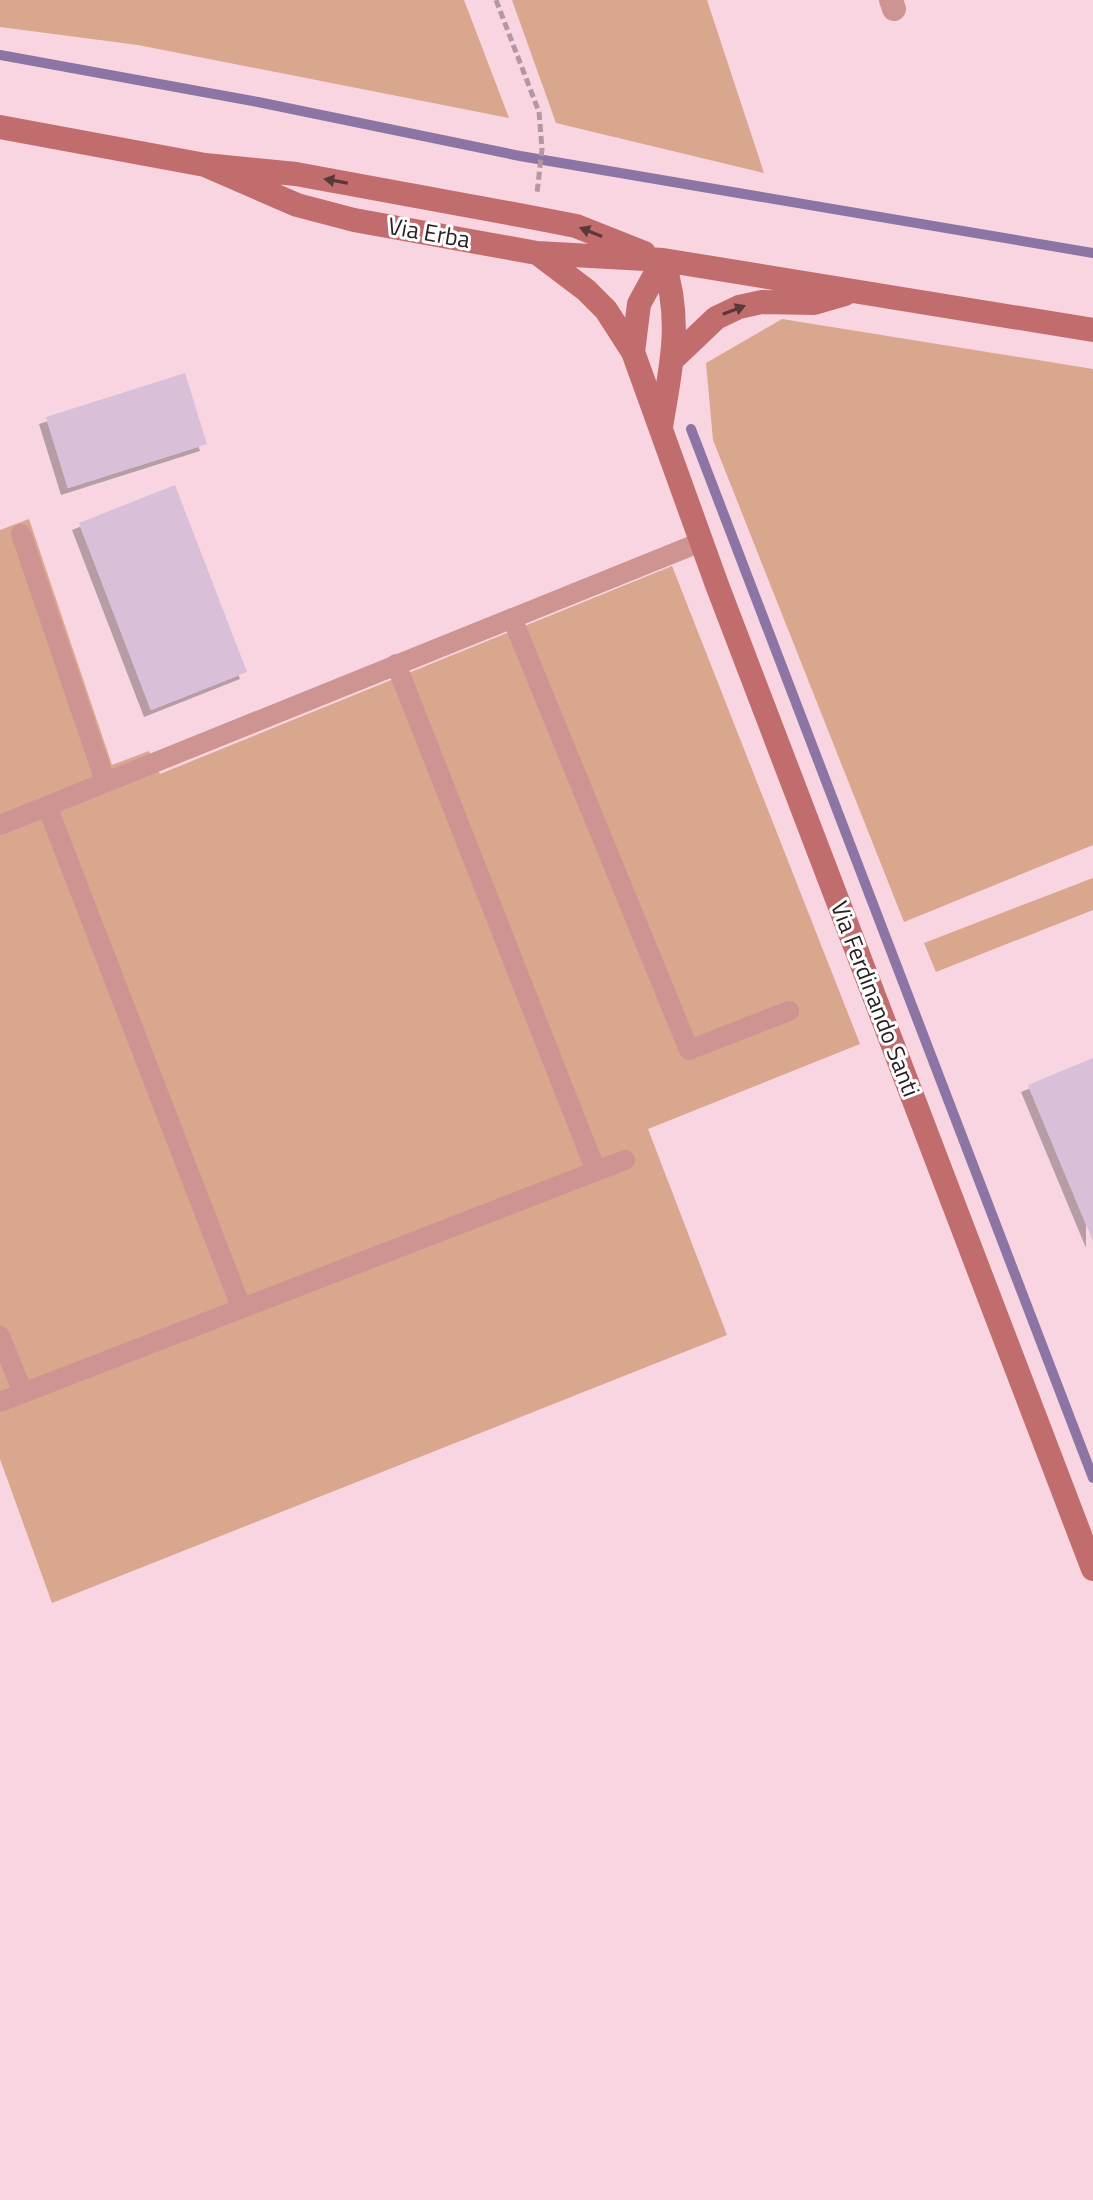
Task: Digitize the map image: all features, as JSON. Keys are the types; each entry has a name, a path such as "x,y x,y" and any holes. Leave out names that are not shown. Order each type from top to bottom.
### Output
{"main road":[{"name":"Via Erba","path":"0,127 205,165 296,174 562,223 663,260"},
{"name":"Via Erba","path":"205,165 325,214 537,253 663,260 1093,330"},
{"name":"Via Ferdinando Santi","path":"537,253 586,290 606,310 633,352 701,542 1093,1569"},
{"name":"Via Ferdinando Santi","path":"661,428 674,358 676,320 672,289 663,260"},
{"path":"633,352 639,304 663,260"},
{"path":"674,358 716,318 739,307 762,302 814,303 852,292"}],"lane":[{"path":"21,534 105,781"},
{"path":"0,825 701,542"},
{"path":"512,618 689,1050 789,1011"},
{"path":"396,664 596,1171"},
{"path":"47,806 241,1307"},
{"path":"0,1402 625,1160"},
{"path":"0,1336 23,1393"}],"path":[{"path":"496,0 539,112 540,170"}],"shaded area":[{"path":"0,0 464,0 509,118 138,45 0,27"},
{"path":"512,0 707,0 764,173 556,123"},
{"path":"782,319 1093,369 1093,845 904,922 713,440 706,363"},
{"path":"29,519 112,765 149,751 160,774 672,566 860,1044 648,1129 727,1335 52,1603 0,1459 0,530"},
{"path":"1093,878 1093,910 936,972 924,943"}],"building":[{"path":"185,373 207,444 68,488 46,417"},
{"path":"175,485 247,672 151,710 79,523"},
{"path":"1093,1058 1093,1241 1028,1085"}],"waterway":[{"path":"0,55 258,102 520,156 1093,253"},
{"path":"691,429 1093,1478"}]}
